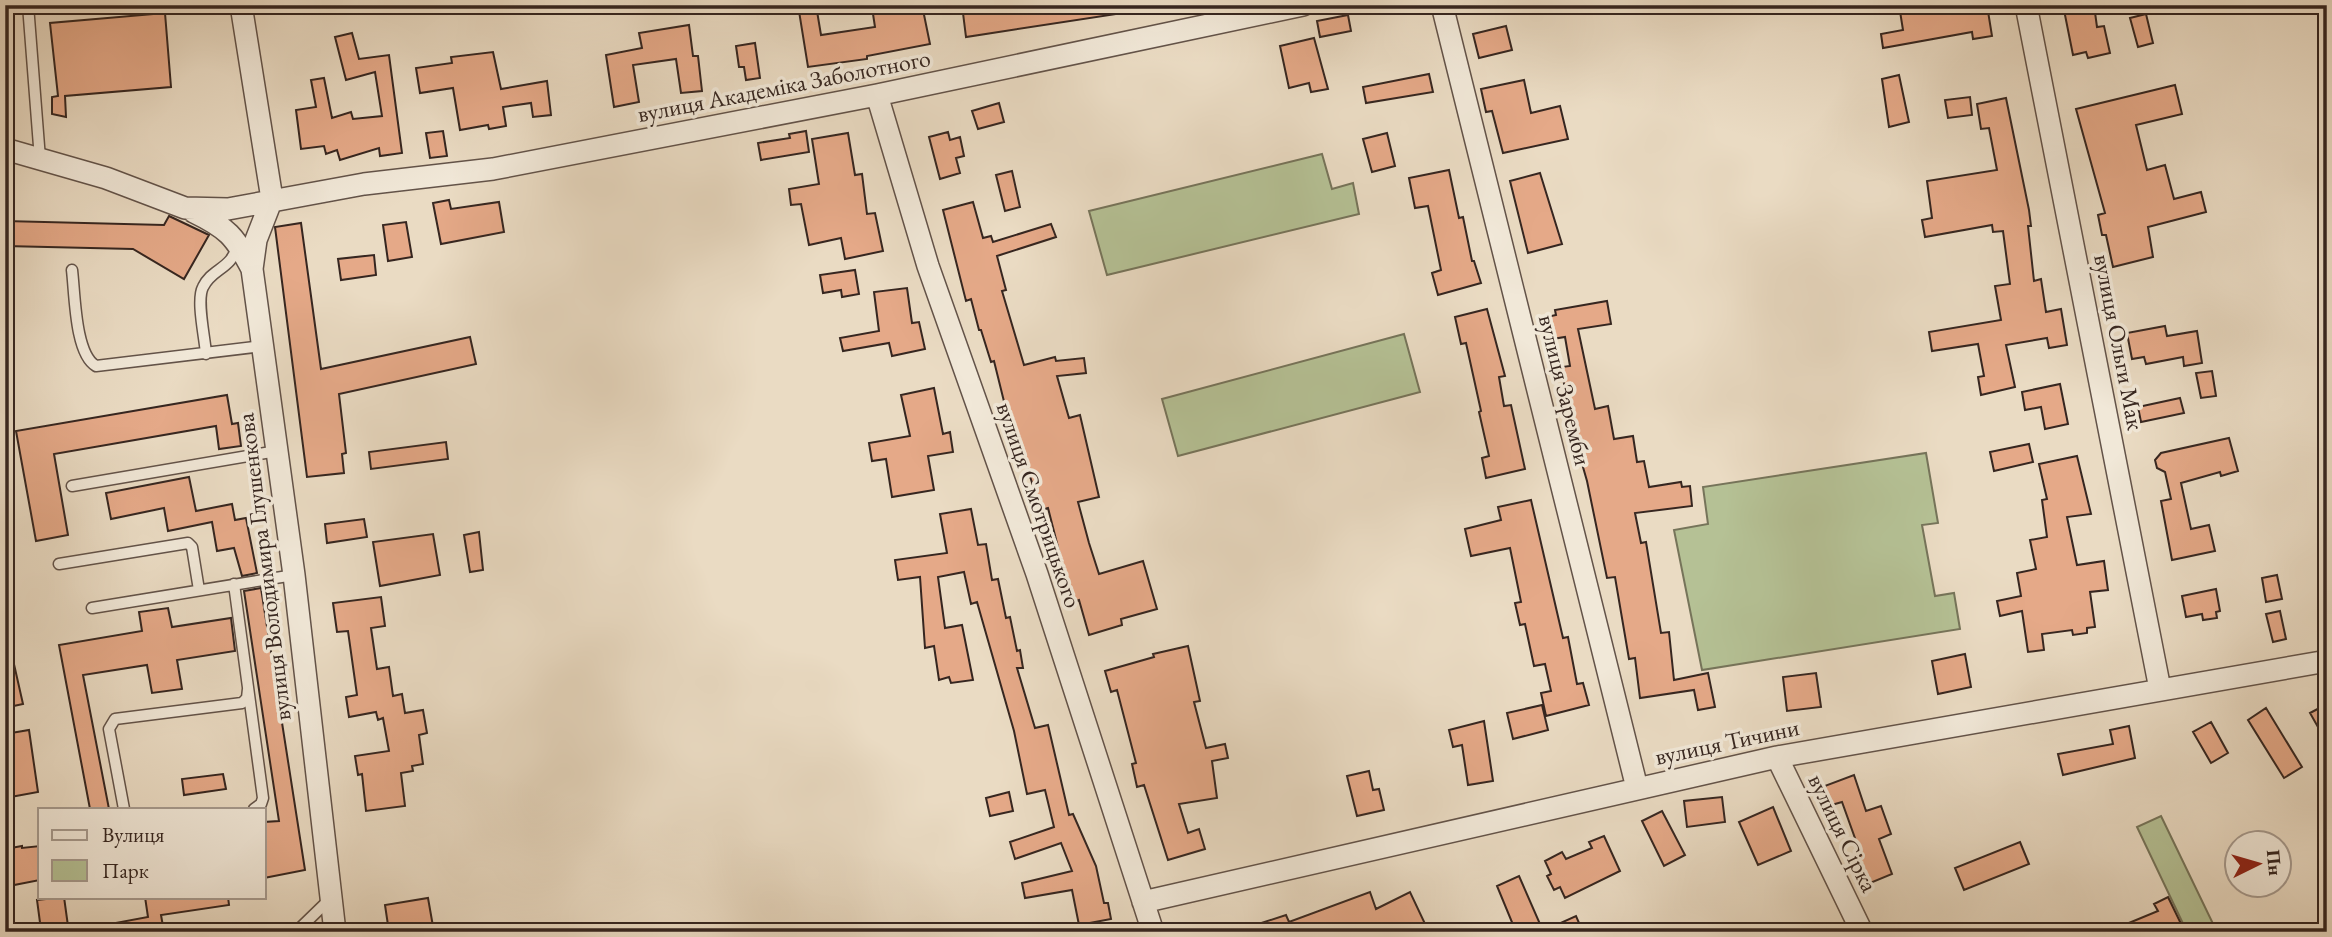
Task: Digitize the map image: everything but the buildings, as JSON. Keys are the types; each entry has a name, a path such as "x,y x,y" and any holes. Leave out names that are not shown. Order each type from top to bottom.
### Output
{"street":[{"path":"241,5 272,198"},
{"name":"вулиця Академіка Заболотного","path":"185,208 228,209 272,198 494,169 877,95 1229,23 1303,5"},
{"name":"вулиця Заремби","path":"1442,5 1637,788"},
{"name":"вулиця Ольги Мак","path":"2026,5 2160,688"},
{"name":"вулиця Смотрицького","path":"877,95 928,266 1037,574 1153,932"},
{"path":"5,149 106,178 185,208 221,225 238,242 252,269"},
{"name":"вулиця Володимира Глушенкова","path":"272,198 256,240 252,269 294,575 335,932"},
{"name":"вулиця Тичини","path":"1143,902 1777,757 2160,688 2327,661"},
{"name":"вулиця Сірка","path":"1777,757 1862,932"}],"lane":[{"path":"28,5 40,159"},
{"path":"206,354 200,295 203,285 234,258 238,242"},
{"path":"72,270 82,347 89,362 96,366 263,346"},
{"path":"72,486 277,451"},
{"path":"59,564 188,543 192,547 199,590"},
{"path":"92,608 294,575"},
{"path":"233,584 263,798 255,808"},
{"path":"124,808 109,729 115,719 242,703 247,698 248,689"},
{"path":"296,932 331,898"}],"green space":[{"path":"1322,154 1332,189 1353,183 1359,214 1107,275 1089,211"},
{"path":"1404,334 1420,392 1178,456 1162,399"},
{"path":"1926,453 1938,523 1922,525 1935,596 1954,593 1960,629 1702,670 1674,530 1708,524 1703,487"},
{"path":"2161,816 2217,932 2187,932 2137,827"}]}
